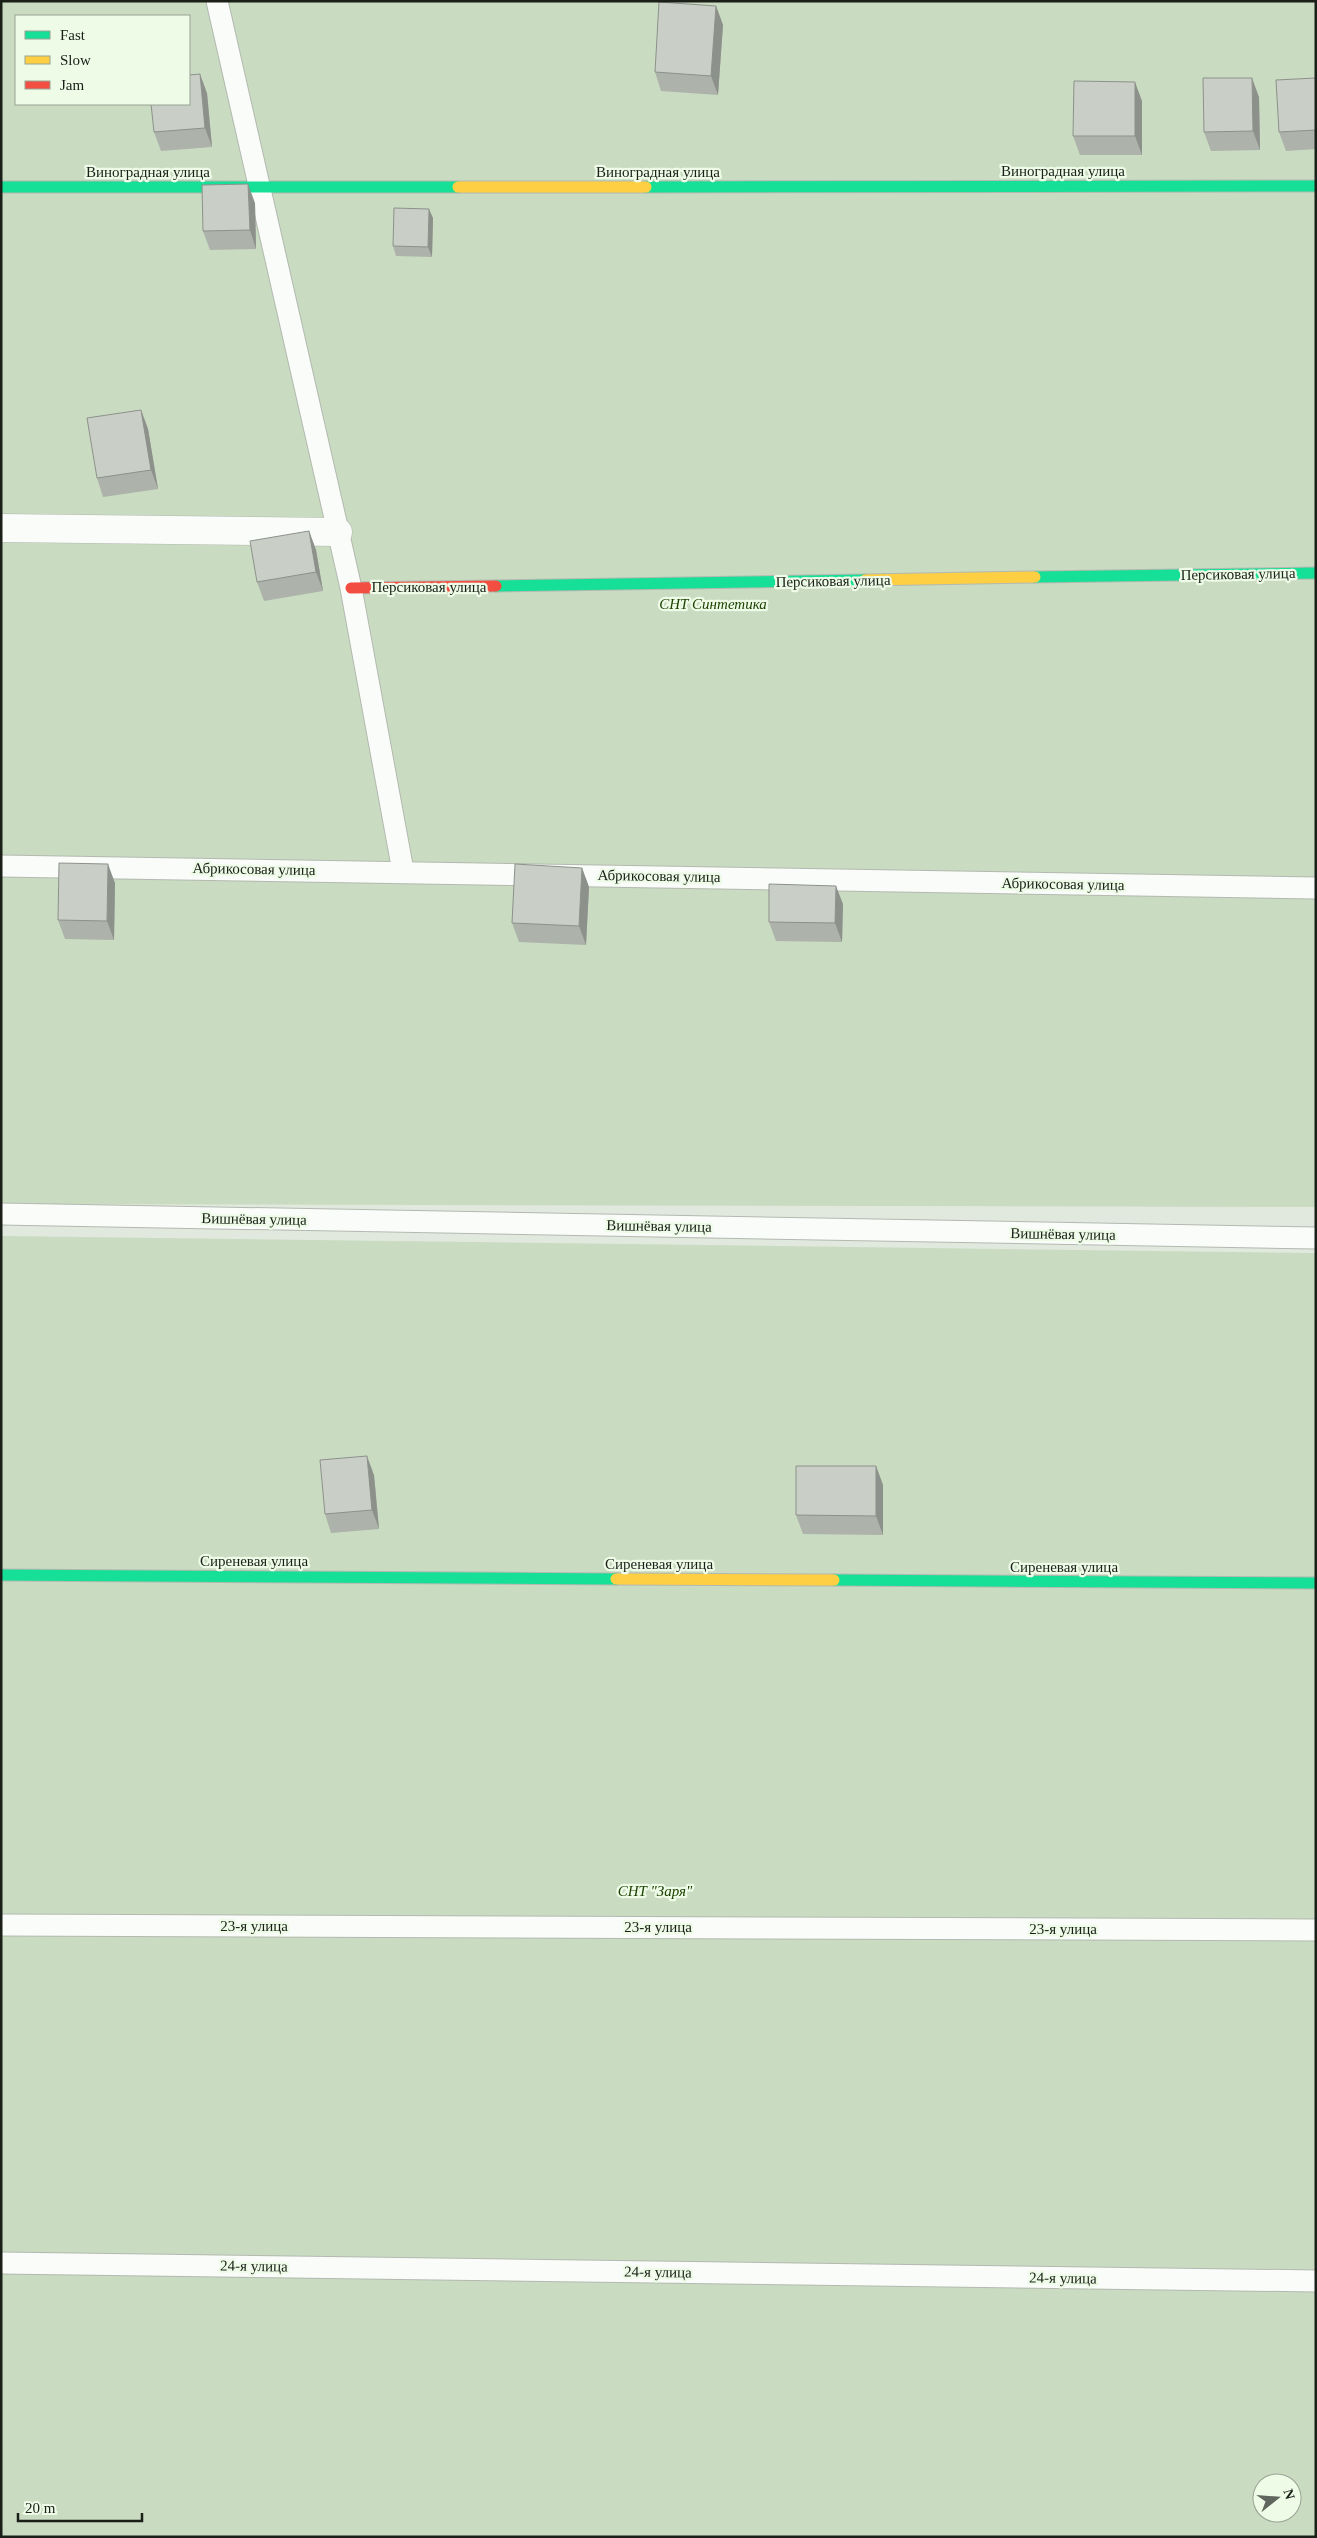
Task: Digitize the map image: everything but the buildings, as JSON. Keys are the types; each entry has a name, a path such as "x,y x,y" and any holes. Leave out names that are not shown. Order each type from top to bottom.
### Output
{"street":[{"name":"Виноградная улица","path":"1,187 1316,186"},
{"path":"1,528 338,532"},
{"name":"Персиковая улица","path":"351,588 1316,573"},
{"name":"Сиреневая улица","path":"1,1575 1316,1584"}],"lane":[{"path":"217,1 351,588 403,871"},
{"name":"Абрикосовая улица","path":"1,866 403,871 1316,888"},
{"name":"Вишнёвая улица","path":"1,1214 1316,1238"},
{"name":"23-я улица","path":"1,1925 1316,1930"},
{"name":"24-я улица","path":"1,2263 1316,2281"}],"green space":[{"name":"СНТ Синтетика","path":"1,1 1316,1 1316,1207 1,1204"},
{"name":"СНТ \"Заря\"","path":"1,1236 1315,1253 1316,2537 1,2537"}],"traffic: fast":[{"path":"646,187 1316,186"},
{"path":"1,187 458,187"},
{"path":"1035,577 1316,573"},
{"path":"496,586 865,580"},
{"path":"1,1575 616,1579"},
{"path":"834,1580 1316,1583"}],"traffic: slow":[{"path":"458,187 646,187"},
{"path":"865,580 1035,577"},
{"path":"616,1579 834,1580"}],"traffic: jam":[{"path":"351,588 496,586"}]}
